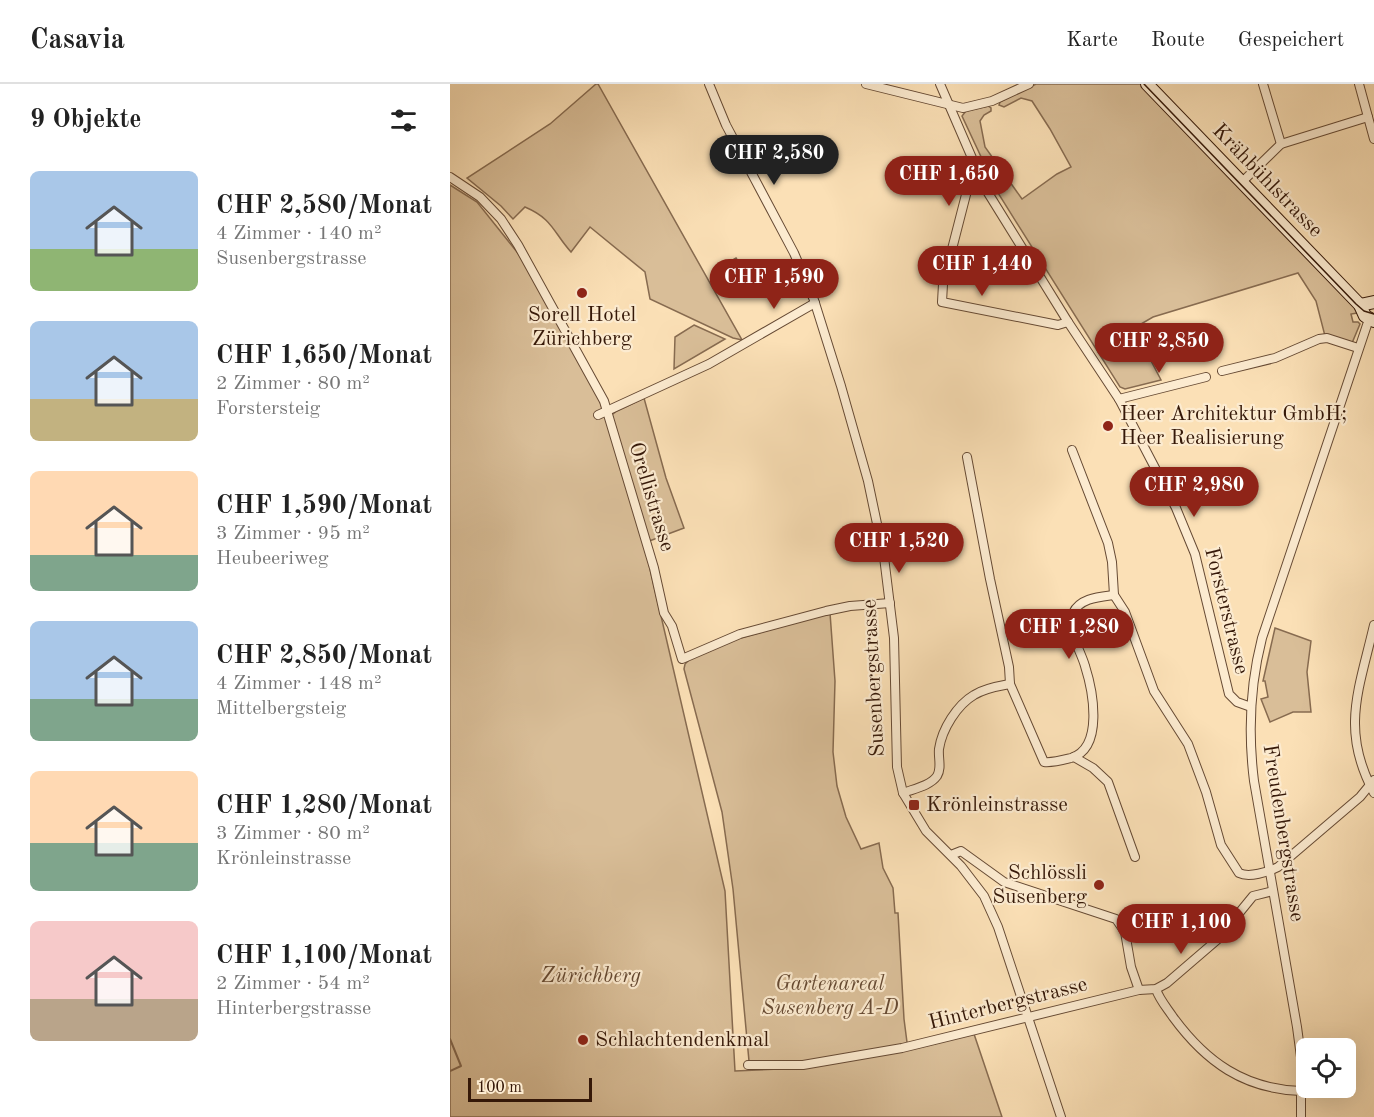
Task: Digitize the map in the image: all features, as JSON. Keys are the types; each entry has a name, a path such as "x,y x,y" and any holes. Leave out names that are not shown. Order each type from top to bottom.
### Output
{"street":[{"name":"Susenbergstrasse","path":"709,84 740,152 794,254 815,303 868,481 884,557 894,638 897,767 903,793 926,831 951,855 976,885 993,916 1061,1117"},
{"path":"866,84 963,108 1010,94 1029,84"},
{"name":"Forsterstrasse","path":"940,84 985,188 1119,399 1160,477 1190,543 1206,595 1229,694 1237,702 1251,707"},
{"name":"Krähbühlstrasse","path":"1147,84 1360,305 1363,313 1371,320"},
{"path":"1263,84 1281,144"},
{"path":"1359,84 1374,139"},
{"path":"1242,182 1281,144 1368,117"},
{"path":"980,174 971,178 969,183 943,284 942,302 1058,326 1068,322"},
{"name":"Orellistrasse","path":"450,177 480,197 501,219 518,245 598,392 607,411 654,568 664,613 672,626 682,659 740,634 850,606 890,603"},
{"path":"1360,305 1374,302"},
{"path":"598,415 710,364 815,303"},
{"name":"Freudenbergstrasse","path":"1298,1038 1251,756 1251,707 1262,638 1358,348 1371,320"},
{"path":"1222,371 1275,358 1319,339 1327,338 1358,348"},
{"path":"1119,399 1206,376"},
{"path":"1072,450 1083,465 1108,543 1114,595 1125,612 1154,691 1188,744 1206,792 1217,835 1226,856 1241,875 1269,871 1284,863 1373,786 1363,770 1356,746 1354,715 1374,625"},
{"path":"967,457 1009,667 1010,684 1042,761 1048,763 1074,757 1086,748 1091,740 1093,726 1091,695 1086,668 1071,620 1076,609 1084,601 1114,595"},
{"path":"903,793 927,784 936,777 940,770 939,753 942,736 951,719 970,698 985,690 1010,684"},
{"path":"1074,757 1094,768 1108,782 1135,857"},
{"path":"951,855 961,851 1004,882 1116,919 1125,932 1131,967 1139,990"},
{"path":"1273,891 1253,896 1217,940 1167,983 1156,989 1184,1031 1202,1050 1229,1072 1261,1086 1283,1091 1296,1091"},
{"name":"Hinterbergstrasse","path":"748,1065 786,1067 902,1048 1139,990 1156,989"},
{"name":"Freudenbergstrasse","path":"1301,1098 1301,1117"}],"green space":[{"path":"596,84 742,340 733,338 650,299 645,272 590,227 571,252 552,226 541,216 525,207 513,219 467,178 550,124"},
{"path":"1036,84 1141,84 1358,310 1357,313 1351,314 1353,322 1360,324 1352,343 1325,336 1316,301 1298,273 1153,317 1134,328 1161,380 1125,389 1120,387 998,193 962,116 966,111 988,106 991,108 991,111 980,121 985,147 1022,199 1071,167 1032,101 1021,98 1004,107 999,105 1000,102"},
{"name":"Zürichberg","path":"450,185 477,202 521,257 599,399 606,419 644,398 666,478 684,528 644,543 725,891 735,1071 802,1068 749,1061 733,889 722,812 684,669 685,664 690,659 726,642 830,613 835,681 833,752 837,786 846,817 861,849 879,843 883,868 893,888 895,913 898,913 908,1050 974,1034 1002,1117 450,1117"},
{"path":"736,258 749,279 735,288 722,266"},
{"path":"694,325 725,339 674,369 675,337"},
{"path":"1275,628 1311,641 1307,672 1311,712 1293,712 1270,722 1261,699 1268,697 1265,681 1263,681"}],"waterway":[{"path":"450,1039 461,1066 450,1071"}],"tram line":[{"path":"1144,84 1356,304 1364,311 1374,314"}],"place":[{"name":"Sorell Hotel Zürichberg","path":"582,293"},
{"name":"Heer Architektur GmbH; Heer Realisierung","path":"1108,426"},
{"name":"Krönleinstrasse","path":"914,805"},
{"name":"Schlössli Susenberg","path":"1099,885"},
{"name":"Schlachtendenkmal","path":"583,1040"}],"park label":[{"name":"Gartenareal Susenberg A-D","path":"830,996"}]}
